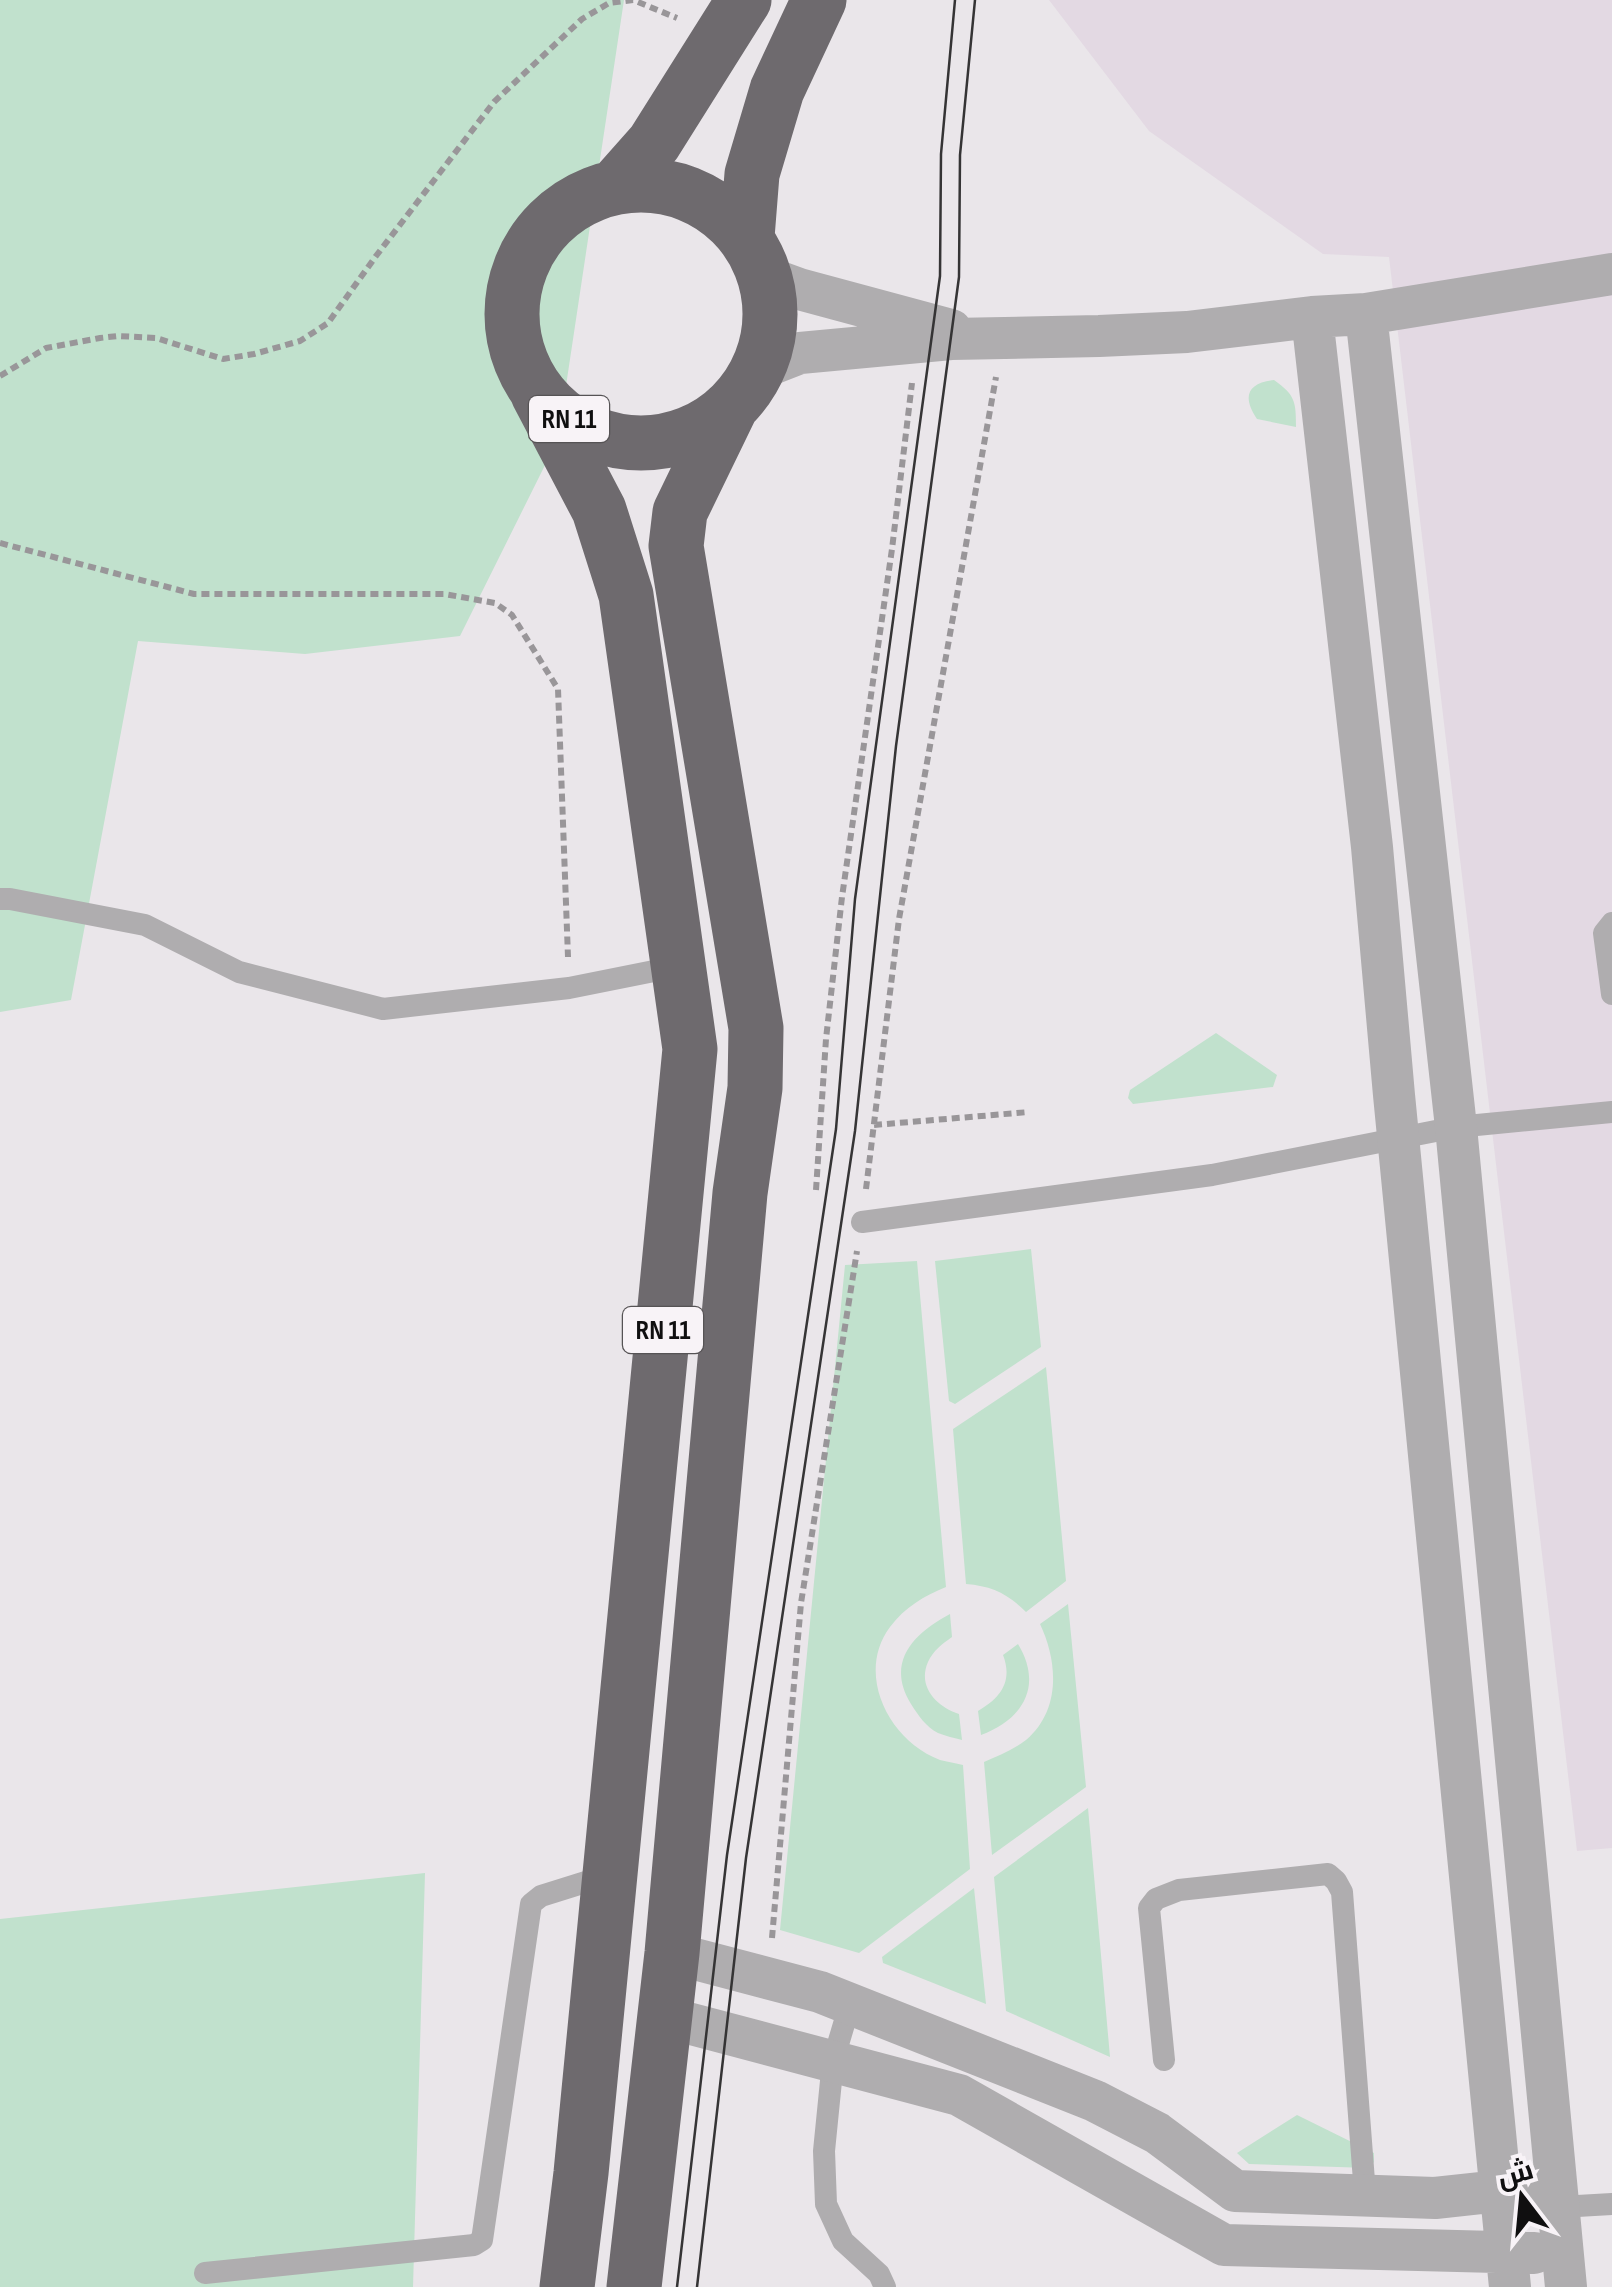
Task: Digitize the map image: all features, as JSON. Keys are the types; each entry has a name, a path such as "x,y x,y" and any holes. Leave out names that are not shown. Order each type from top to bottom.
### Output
{"highway":[{"name":"RN 11","path":"634,2287 672,1953 740,1194 755,1088 756,1028 676,546 680,512 745,389 771,321 756,257 752,174 776,90 820,0"},
{"name":"RN 11","path":"567,2287 690,1049 626,595 599,510 519,359 511,320 516,280 532,244 568,207 615,186 654,143 733,18"},
{"name":"RN 11","path":"615,186 667,186 715,206 756,257"},
{"name":"RN 11","path":"538,394 579,428 630,443 684,436 745,389"}],"street":[{"path":"756,257 799,289 990,337"},
{"path":"745,389 800,353 990,337 1187,332 1366,314 1612,274"},
{"path":"665,2017 959,2094 1224,2246 1565,2271 1456,1127 1366,314"},
{"path":"1312,317 1370,827 1509,2269"},
{"path":"672,1953 820,1992 1095,2101 1157,2133 1236,2191 1435,2198 1502,2191 1559,2196"}],"lane":[{"path":"0,899 144,925 239,972 383,1008 569,988 679,966"},
{"path":"1612,922 1604,933 1612,994"},
{"path":"862,1222 1212,1175 1456,1127 1612,1112"},
{"path":"205,2273 474,2245 482,2240 532,1904 541,1896 610,1874"},
{"path":"1164,2060 1149,1908 1156,1900 1179,1890 1328,1874 1342,1892 1366,2194"},
{"path":"850,2004 834,2061 824,2151 826,2204 843,2240 878,2274 885,2287"},
{"path":"1559,2196 1612,2204"}],"path":[{"path":"0,376 46,348 100,338 156,338 223,359 300,341 328,323 494,102 582,20 609,3 633,0 733,18"},
{"path":"769,1979 802,1603 862,1222 902,901 990,337"},
{"path":"816,1190 826,1039 842,897 892,550 917,342"},
{"path":"0,543 194,594 444,594 496,604 512,615 558,689 569,988"},
{"path":"874,1125 1029,1112"}],"shaded area":[{"path":"1049,0 1612,0 1612,1848 1577,1851 1389,257 1323,254 1149,131"}],"green space":[{"path":"0,0 624,0 558,439 460,636 305,654 138,641 71,1000 0,1012"},
{"path":"1274,380 1293,399 1296,427 1257,419 1252,411 1250,392 1258,384"},
{"path":"1216,1033 1277,1075 1273,1087 1133,1104 1128,1098 1130,1090"},
{"path":"1031,1249 1041,1347 955,1404 949,1401 935,1261"},
{"path":"917,1261 946,1587 915,1603 890,1627 880,1645 877,1685 883,1704 906,1738 940,1760 963,1765 970,1869 859,1953 780,1930 845,1265"},
{"path":"1046,1367 1066,1581 1026,1612 999,1592 966,1584 953,1429"},
{"path":"1068,1604 1086,1787 992,1855 984,1762 1026,1740 1045,1715 1051,1700 1053,1669 1040,1624"},
{"path":"950,1614 952,1637 930,1658 925,1680 937,1701 959,1714 962,1740 938,1733 926,1724 911,1704 901,1675 902,1662 915,1640"},
{"path":"1018,1644 1029,1673 1025,1699 1008,1720 981,1735 978,1711 1003,1688 1007,1673 1003,1655"},
{"path":"1088,1808 1110,2057 1006,2011 994,1877"},
{"path":"425,1873 413,2287 0,2287 0,1919"},
{"path":"974,1888 986,2004 883,1963 882,1957"},
{"path":"1297,2115 1374,2153 1374,2162 1368,2168 1249,2164 1237,2153"}],"tram line":[{"path":"677,2287 727,1855 836,1129 855,899 940,276 941,154 955,0"},
{"path":"697,2287 746,1858 855,1131 896,746 959,277 960,155 975,0"}]}
